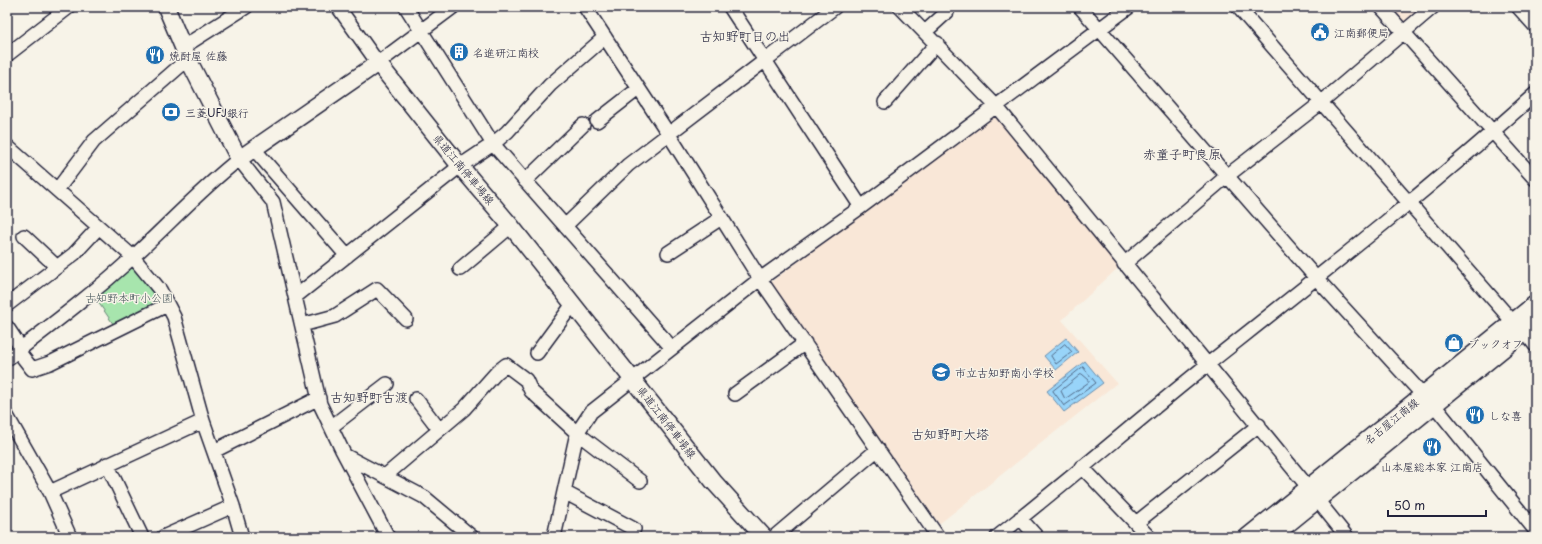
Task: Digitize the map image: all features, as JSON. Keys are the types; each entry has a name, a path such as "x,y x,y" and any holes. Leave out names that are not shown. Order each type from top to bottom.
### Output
{"main road":[{"path":"166,7 186,53 239,159 378,63"},
{"name":"県道江南停車場線","path":"378,63 633,378 713,481 764,537"},
{"name":"名古屋江南線","path":"1247,537 1308,487 1428,400 1524,326 1535,304"},
{"name":"名古屋江南線","path":"1272,537 1318,501 1428,400"}],"street":[{"path":"7,55 70,7"},
{"path":"56,190 94,141 186,53 246,7"},
{"path":"338,7 378,63 453,7"},
{"path":"406,7 493,144 672,348"},
{"path":"585,7 668,133 760,279 938,537"},
{"path":"730,7 861,207"},
{"path":"565,226 628,165 835,7"},
{"path":"900,7 937,43 996,106 1124,264 1259,425 1308,487"},
{"path":"925,32 947,12 944,7"},
{"path":"1080,7 1317,278 1428,400 1535,530"},
{"path":"554,537 577,433 591,412 760,279 861,207 1129,7"},
{"path":"1238,7 1410,202 1524,326 1535,345"},
{"path":"1381,7 1535,179"},
{"path":"1124,264 1227,176 1322,102 1433,7"},
{"path":"1518,7 1535,26"},
{"path":"296,297 460,166 493,144 507,132 550,85 605,37"},
{"path":"885,102 937,43"},
{"path":"597,121 638,88"},
{"path":"997,537 1410,202 1535,94"},
{"path":"525,181 583,125"},
{"path":"7,146 133,257 160,290 174,317 203,420 233,506 242,537"},
{"path":"254,149 347,256"},
{"path":"7,359 133,257 207,185 239,159 273,202 319,398 331,427 388,537"},
{"path":"668,253 721,218"},
{"path":"460,269 511,226"},
{"path":"7,305 74,254 99,227"},
{"path":"24,236 57,267"},
{"path":"302,325 335,316 377,289 406,319"},
{"path":"537,353 573,304"},
{"path":"7,327 32,369 50,363 168,305"},
{"path":"735,394 805,343"},
{"path":"385,476 464,409 497,372 506,365 526,380 531,391 577,433 640,481"},
{"path":"331,427 387,384"},
{"path":"214,451 319,398"},
{"path":"416,399 439,429"},
{"path":"7,416 50,492 70,537"},
{"path":"50,492 203,420"},
{"path":"1136,523 1259,425"},
{"path":"774,537 878,449"},
{"path":"346,456 424,497 472,537"},
{"path":"108,464 142,537"},
{"path":"1082,467 1149,537"},
{"path":"564,492 634,529"},
{"path":"1318,501 1347,537"},
{"path":"162,537 233,506"},
{"path":"1020,518 1037,537"}],"shaded area":[{"path":"1385,7 1429,7 1404,29"},
{"path":"994,115 1119,267 1062,320 1117,383 939,524 771,282"}],"green space":[{"name":"古知野本町小公園","path":"132,266 153,293 159,305 116,328 96,299"}],"water":[{"path":"1066,338 1078,352 1056,370 1044,356"},
{"path":"1085,361 1103,383 1064,412 1047,391"}],"place":[{"name":"江南郵便局","path":"1320,32"},
{"name":"名進研江南校","path":"459,52"},
{"name":"焼酎屋 佐藤","path":"155,55"},
{"name":"三菱UFJ銀行","path":"171,112"},
{"name":"ブックオフ","path":"1454,343"},
{"name":"市立古知野南小学校","path":"941,372"},
{"name":"しな喜","path":"1475,415"},
{"name":"山本屋総本家 江南店","path":"1432,447"}],"district":[{"name":"古知野町日の出","path":"745,35"},
{"name":"赤童子町良原","path":"1182,153"},
{"name":"古知野町古渡","path":"369,396"},
{"name":"古知野町大塔","path":"950,433"}]}
